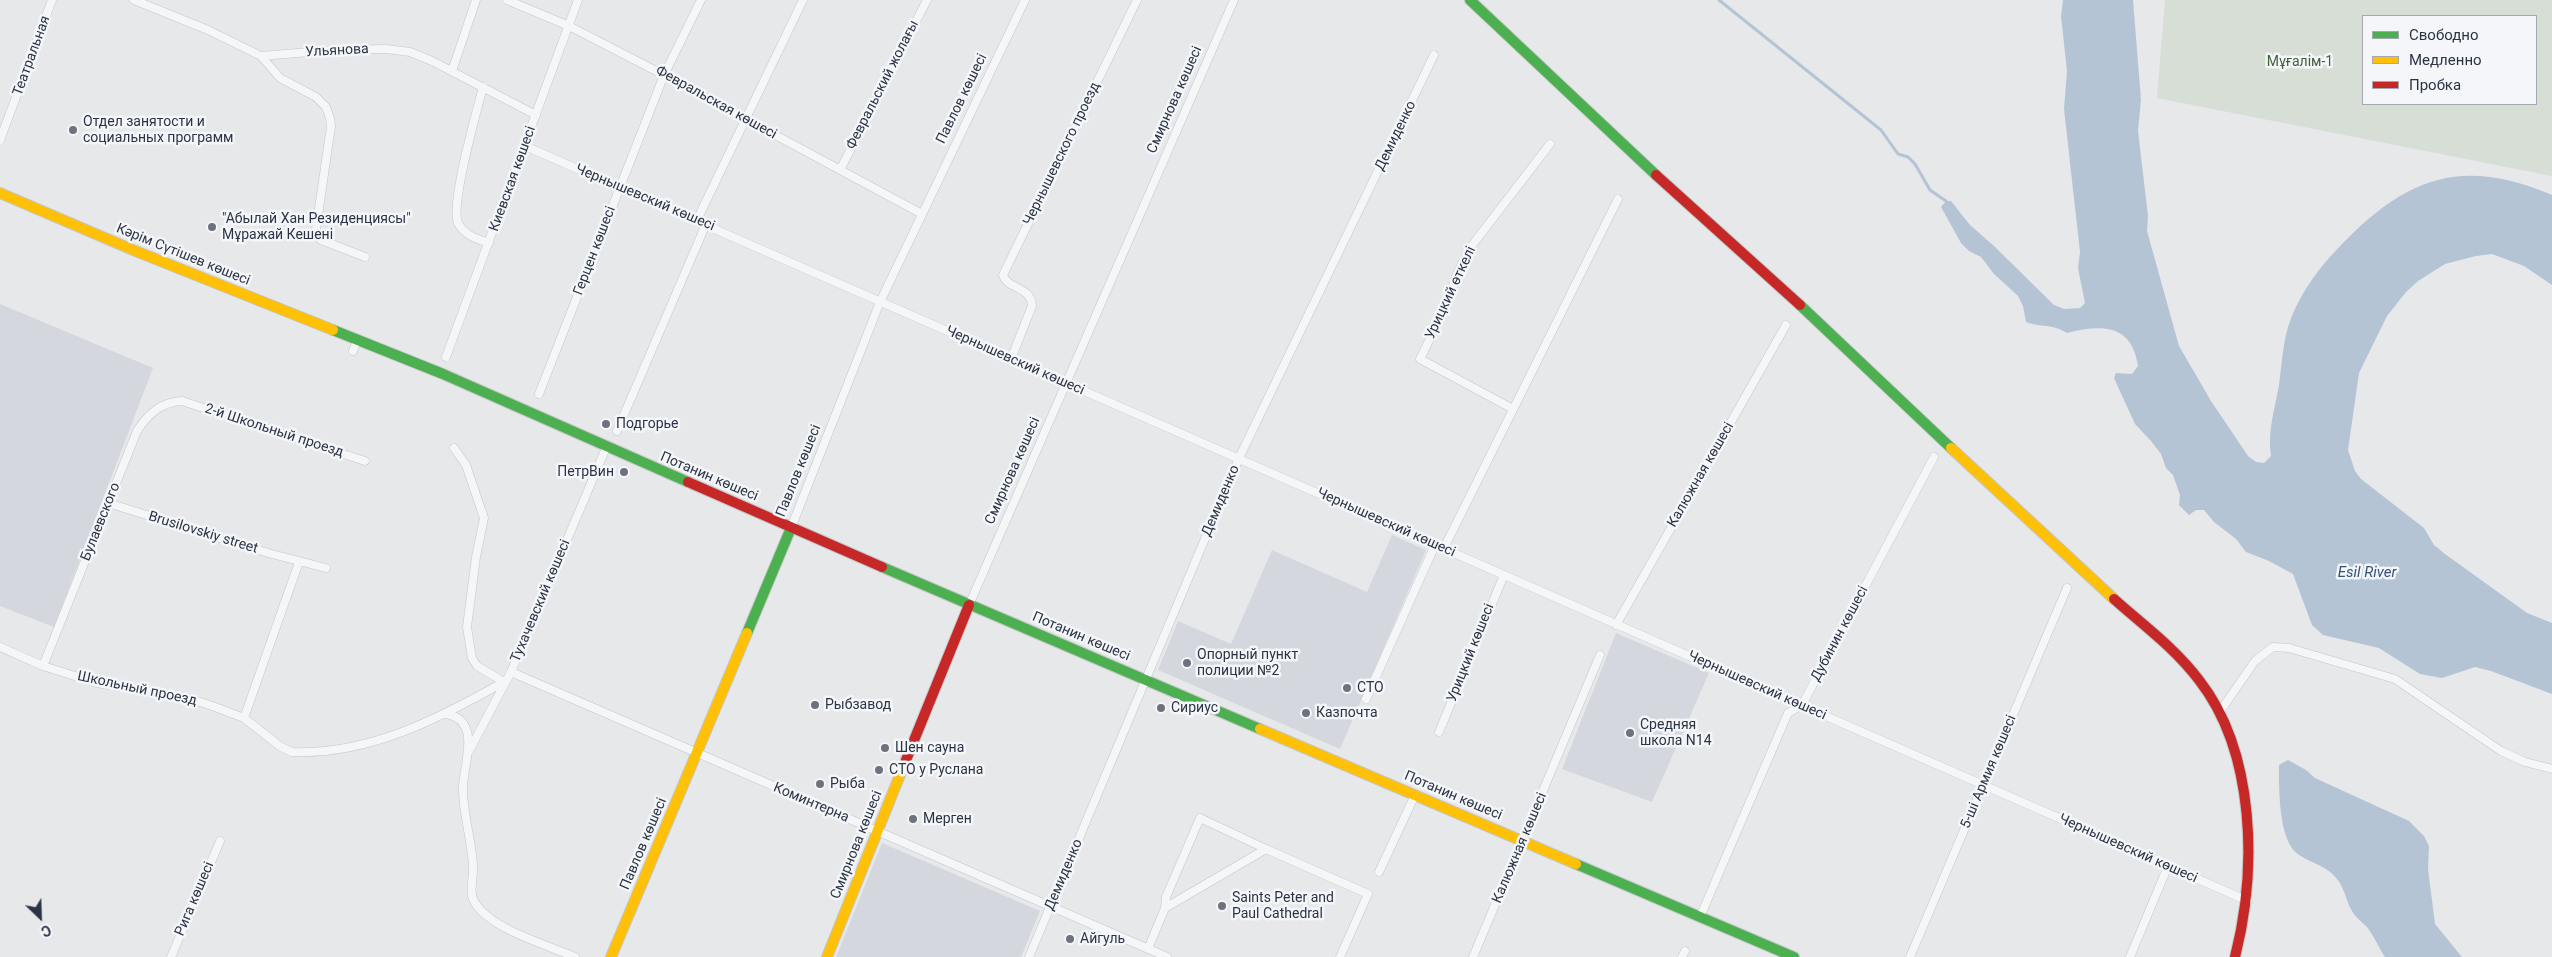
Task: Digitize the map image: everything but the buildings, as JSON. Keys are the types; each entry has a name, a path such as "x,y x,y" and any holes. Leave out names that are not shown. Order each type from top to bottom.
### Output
{"main road":[{"path":"1470,0 1637,158 1799,303 2077,566 2170,648 2209,693 2219,713 2238,768 2245,807 2249,872 2248,901 2243,930 2235,957"},
{"name":"Кәрім Сүтішев көшесі","path":"0,192 355,346"},
{"name":"Потанин көшесі","path":"355,346 443,374 606,448 969,605 1794,957"},
{"name":"Павлов көшесі","path":"611,957 791,528"},
{"name":"Смирнова көшесі","path":"827,957 969,605"}],"street":[{"name":"Театральная","path":"0,140 52,0"},
{"path":"134,0 208,30 261,56 280,78 316,97 326,107 331,126 316,230 317,236 322,240 365,257"},
{"path":"452,71 476,0"},
{"name":"Февральская көшесі","path":"507,0 569,26 664,74 922,214"},
{"name":"Киевская көшесі","path":"446,357 578,0"},
{"name":"Герцен көшесі","path":"539,394 664,74 701,0"},
{"path":"697,220 803,0"},
{"name":"Февральский жолағы","path":"840,170 927,0"},
{"name":"Павлов көшесі","path":"791,528 880,302 1024,0"},
{"name":"Чернышевского проезд","path":"1011,359 1032,306 1030,296 1006,281 1003,275 1137,0"},
{"name":"Смирнова көшесі","path":"969,605 1234,0"},
{"name":"Ульянова","path":"261,56 334,50 386,49 410,52 452,71 536,115"},
{"name":"Демиденко","path":"1029,957 1239,458 1434,55"},
{"path":"484,88 466,151 456,215 460,226 470,236 489,243"},
{"name":"Урицкий өткелі","path":"1513,409 1420,359 1449,300 1456,276 1466,255 1479,235 1550,144"},
{"name":"Чернышевский көшесі","path":"525,146 2248,901"},
{"path":"1444,548 1618,199"},
{"path":"617,431 706,224"},
{"name":"Калюжная көшесі","path":"1616,625 1786,325"},
{"name":"2-й Школьный проезд","path":"182,401 365,461"},
{"name":"Булаевского","path":"43,666 137,431 144,420 167,403 182,401"},
{"path":"454,448 466,465 484,518 476,557 467,627 472,658 477,666 504,682"},
{"name":"Тухачевский көшесі","path":"469,751 511,672 606,448"},
{"name":"Дубинин көшесі","path":"1700,917 1788,714 1802,705 1934,457"},
{"name":"Brusilovskiy street","path":"108,503 299,562 326,568"},
{"path":"1366,699 1435,544"},
{"path":"244,718 299,562"},
{"name":"Урицкий көшесі","path":"1439,732 1504,575"},
{"name":"5-ші Армия көшесі","path":"1910,957 2067,588"},
{"path":"0,647 43,666"},
{"path":"2219,713 2256,660 2273,647 2290,648 2395,679 2501,751 2525,762 2552,768"},
{"name":"Калюжная көшесі","path":"1474,957 1600,656"},
{"name":"Школьный проезд","path":"43,666 97,683 188,698 244,718 281,747 292,752 370,743 446,714 504,682"},
{"name":"Коминтерна","path":"511,672 1167,957"},
{"name":"Тухачевский көшесі","path":"446,714 452,716 463,725 468,738 469,751 463,787 473,866 471,893 475,902 491,919 575,957"},
{"path":"1379,872 1415,795"},
{"path":"1148,949 1165,908 1166,897 1200,818 1368,894 1340,957"},
{"name":"Рига көшесі","path":"170,957 220,841"},
{"path":"1165,908 1266,849"},
{"path":"2130,957 2168,866"}],"shaded area":[{"path":"0,304 153,368 54,627 0,606"},
{"path":"1392,535 1426,550 1340,749 1158,670 1178,621 1231,644 1272,550 1367,592"},
{"name":"Средняя школа N14","path":"1616,633 1709,673 1652,802 1562,769"},
{"path":"882,843 1040,911 1021,957 836,957"}],"green space":[{"name":"Мұғалім-1","path":"2165,0 2552,0 2552,176 2157,98"}],"water":[{"name":"Esil River","path":"2063,0 2133,0 2141,100 2138,131 2148,216 2147,231 2179,346 2211,401 2248,456 2256,462 2264,463 2271,456 2271,429 2284,343 2288,326 2296,307 2321,267 2369,219 2393,201 2416,188 2440,179 2465,176 2492,177 2521,184 2552,195 2552,285 2524,266 2492,254 2445,264 2418,281 2406,292 2387,316 2359,373 2348,450 2355,471 2361,479 2424,528 2434,545 2527,613 2552,623 2552,694 2491,671 2475,667 2442,678 2420,674 2379,648 2323,635 2312,625 2293,574 2269,561 2246,552 2236,539 2214,522 2204,510 2196,510 2189,515 2179,505 2180,495 2173,475 2166,468 2161,454 2135,424 2114,378 2116,373 2132,374 2138,366 2135,352 2129,342 2113,330 2103,328 2092,328 2067,333 2056,328 2026,322 2023,306 2018,296 1994,274 1981,257 1969,251 1961,243 1941,207 1946,201 1951,201 1970,225 2054,305 2064,309 2080,308 2085,303 2078,268 2080,252 2064,109 2067,71 2061,16"},
{"path":"2288,760 2306,770 2315,778 2409,821 2424,836 2429,846 2428,869 2435,924 2462,957 2385,957 2370,931 2352,911 2337,879 2324,868 2299,855 2287,839 2281,814 2279,765"}],"waterway":[{"path":"1719,0 1881,130 1898,154 1908,157 1915,164 1930,190 1946,201"}],"traffic: fast":[{"path":"1470,0 1656,175"},
{"path":"1800,305 1951,448"},
{"path":"333,330 443,374 688,482"},
{"path":"747,633 791,528"},
{"path":"882,567 1260,729"},
{"path":"1576,864 1794,957"}],"traffic: slow":[{"path":"0,193 133,250 333,330"},
{"path":"1951,448 2114,599"},
{"path":"611,957 747,633"},
{"path":"1260,729 1576,864"},
{"path":"827,957 906,760"}],"traffic: jam":[{"path":"1656,175 1800,305"},
{"path":"688,482 882,567"},
{"path":"2114,599 2190,668 2218,709 2232,742 2241,777 2247,814 2248,851 2247,888 2235,957"},
{"path":"906,760 969,605"}],"place":[{"name":"Отдел занятости и социальных программ","path":"73,130"},
{"name":"\"Абылай Хан Резиденциясы\" Мұражай Кешені","path":"212,227"},
{"name":"Подгорье","path":"606,424"},
{"name":"ПетрВин","path":"624,472"},
{"name":"Опорный пункт полиции №2","path":"1187,663"},
{"name":"СТО","path":"1347,688"},
{"name":"Рыбзавод","path":"815,705"},
{"name":"Сириус","path":"1161,708"},
{"name":"Казпочта","path":"1306,713"},
{"name":"Средняя школа N14","path":"1630,733"},
{"name":"Шен сауна","path":"885,748"},
{"name":"СТО у Руслана","path":"879,770"},
{"name":"Рыба","path":"820,784"},
{"name":"Мерген","path":"913,819"},
{"name":"Saints Peter and Paul Cathedral","path":"1222,906"},
{"name":"Айгуль","path":"1070,939"}]}
